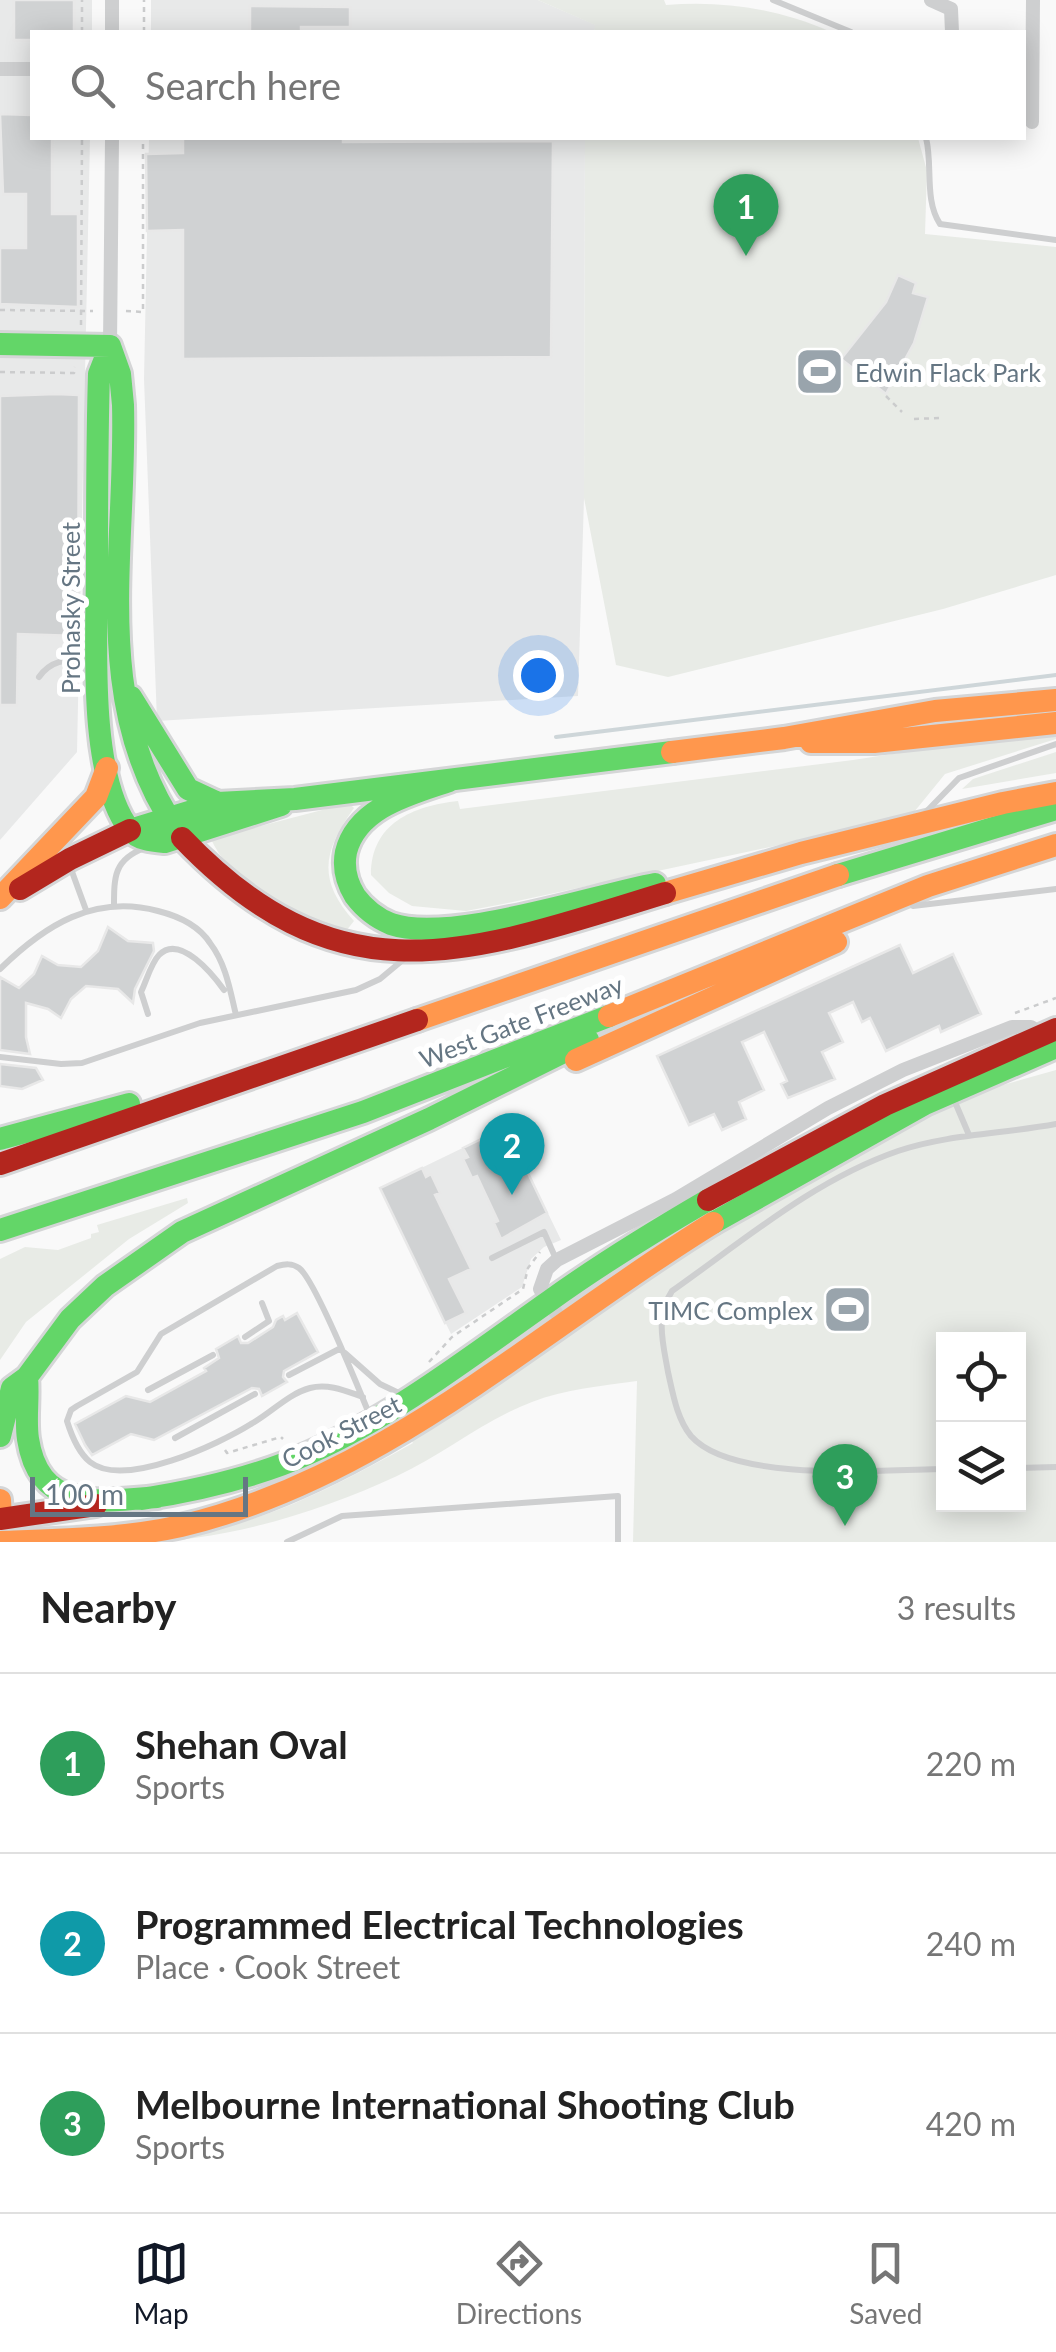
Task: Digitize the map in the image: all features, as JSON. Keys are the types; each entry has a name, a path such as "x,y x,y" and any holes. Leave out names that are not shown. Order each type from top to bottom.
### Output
{"main road":[{"path":"0,344 110,346"},
{"name":"Prohasky Street","path":"110,346 120,374 123,437 112,664 99,719 107,768 130,830"},
{"path":"112,664 188,789 218,802"},
{"name":"Prohasky Street","path":"112,664 136,754 167,816 173,840"},
{"path":"0,901 70,859 130,830 218,802 295,799 449,781 784,738 934,711 1056,700"},
{"path":"784,738 852,743 1056,723"},
{"path":"0,901 96,798 107,768"},
{"path":"449,781 372,814 356,830 348,846 344,865 350,892 369,913 392,926 480,923 641,886 735,872"},
{"path":"173,840 240,894 300,929 358,946 414,952 487,943 638,904 735,872 1023,797 1056,792"},
{"path":"130,830 144,839 173,840 295,799"},
{"name":"West Gate Freeway","path":"0,1164 900,854 1056,809"},
{"name":"West Gate Freeway","path":"0,1230 362,1112 928,886 1056,845"},
{"path":"297,1180 322,1180 391,1150 596,1050 913,906 928,886"},
{"path":"0,1436 4,1401 12,1388 27,1377 70,1320 142,1258 199,1222 297,1180 551,1059 703,979"},
{"name":"Cook Street","path":"1,1542 116,1535 202,1520 290,1489 382,1445 757,1195 1051,1037"},
{"name":"Cook Street","path":"1,1518 219,1486 333,1443 410,1396 637,1242 765,1169 934,1081 1051,1037"},
{"path":"0,1138 299,1060"},
{"path":"27,1377 30,1453 38,1476 47,1486 64,1496 86,1500 157,1496"},
{"path":"0,1500 1,1542"}],"street":[{"path":"112,0 112,30"},
{"path":"931,0 952,9 952,30"},
{"path":"1032,122 1033,0"},
{"path":"0,68 30,69"},
{"name":"Prohasky Street","path":"110,346 112,140"},
{"path":"564,1325 540,1289 547,1270 557,1260 627,1226 828,1108 941,1054 1017,1026 1031,1027 1051,1037"},
{"path":"765,1169 774,1140"}],"lane":[{"path":"773,0 846,30"},
{"path":"927,140 932,158 932,210 940,224 1056,240"},
{"path":"38,677 46,666 58,661 112,664"},
{"path":"915,826 956,780 1056,744"},
{"path":"114,906 118,866 139,850 173,840"},
{"path":"70,859 73,879 86,910"},
{"path":"913,906 1056,889"},
{"path":"0,968 45,930 86,910 114,906 161,912 198,930 209,940 219,958 236,1015"},
{"path":"148,1014 141,992 160,954 166,952 180,951 198,960 224,990"},
{"path":"0,1057 60,1064 82,1062 200,1023 356,990 380,979 414,952"},
{"path":"951,1092 969,1135"},
{"path":"936,1469 758,1467 722,1456 692,1437 675,1405 660,1317 672,1292 781,1213 838,1178 897,1152 969,1135 1056,1124"},
{"path":"492,1258 544,1232 557,1260"},
{"path":"362,1398 326,1386 307,1388 248,1426 202,1448 150,1466 129,1468 104,1468 90,1462 69,1428 68,1416 71,1410 138,1372 161,1334 277,1266 292,1264 307,1276 341,1348 382,1445"},
{"path":"245,1337 269,1322 262,1302"},
{"path":"289,1374 341,1348"},
{"path":"341,1348 380,1384 410,1396"},
{"path":"148,1390 212,1354"},
{"path":"175,1438 254,1394"},
{"path":"1026,1468 1056,1467"},
{"path":"286,1542 342,1516 618,1496 618,1542"}],"path":[{"path":"82,0 82,30"},
{"path":"144,0 144,30"},
{"path":"81,324 82,140"},
{"path":"0,310 143,312 144,140"},
{"path":"0,372 74,373 75,368"},
{"path":"886,396 902,412"},
{"path":"914,419 939,418"},
{"path":"224,1446 226,1453 281,1436 283,1439"}],"shaded area":[{"path":"0,0 92,0 92,30 30,30 30,140 90,140 77,752 0,840"},
{"path":"151,0 538,0 596,25 595,30 151,30"},
{"path":"538,0 664,0 666,5 730,5 791,17 826,30 594,30 595,25"},
{"path":"149,140 585,140 584,498 578,696 157,721 144,379"},
{"name":"Edwin Flack Park","path":"585,140 919,140 927,171 925,234 1056,247 1056,575 943,609 668,677 616,665 584,498"},
{"path":"1056,729 1056,739 945,774 910,817 503,904 466,911 412,906 389,893 371,875 378,842 387,830 411,813 441,803 458,801 460,809 853,760"},
{"path":"1056,752 1056,773 962,789 973,779"},
{"path":"349,803 354,808 336,838 328,865 334,892 354,921 346,931 289,907 251,885 234,871 211,839"},
{"name":"TIMC Complex","path":"1056,1070 1056,1542 633,1542 637,1381 570,1391 532,1402 397,1476 304,1513 203,1537 137,1542 221,1527 269,1513 413,1443 410,1438 788,1179 968,1095"},
{"path":"506,1127 561,1240 544,1247 531,1259 522,1287 451,1334 380,1188"},
{"path":"187,1198 188,1203 129,1239 26,1322 0,1360 0,1259 25,1247 58,1250 91,1238 91,1234 99,1232 97,1225"}],"building":[{"path":"14,0 74,0 74,30 30,30 30,40 14,40"},
{"path":"250,6 350,7 350,27 250,30"},
{"path":"0,114 30,115 30,140 52,140 52,214 78,214 78,307 0,304 0,248 26,248 26,194 3,194"},
{"path":"183,140 553,141 551,357 183,359 183,230 147,231 146,154 183,153"},
{"path":"898,275 916,283 913,293 928,297 914,343 886,394 841,359 886,302"},
{"path":"79,395 78,636 18,634 17,705 0,705 0,396"},
{"path":"108,927 128,941 153,943 154,951 135,989 133,1003 118,989 86,986 71,999 61,1018 48,1009 26,1003 30,1054 0,1050 0,977 19,988 34,974 42,956 58,965 81,967 98,951"},
{"path":"900,945 913,973 953,954 981,1014 941,1032 939,1026 886,1051 870,1018 862,1022 853,1002 829,1013 843,1042 822,1052 835,1079 788,1098 781,1084 787,1081 764,1032 742,1042 764,1090 739,1102 746,1119 722,1130 714,1114 689,1125 657,1056"},
{"path":"0,1064 36,1068 43,1080 22,1089 0,1086"},
{"path":"506,1127 547,1213 501,1239 494,1223 498,1221 477,1176 472,1178 463,1159 468,1157 463,1148"},
{"path":"422,1168 426,1177 431,1174 440,1193 435,1195 471,1269 449,1279 466,1313 445,1323 380,1188"},
{"path":"297,1313 318,1352 284,1371 287,1382 262,1396 259,1389 252,1388 154,1440 131,1434 92,1455 85,1445 75,1424 126,1396 150,1402 206,1371 204,1368 219,1358 216,1349 238,1336 241,1343 248,1343 273,1327 276,1320"}],"waterway":[{"path":"556,737 1056,675"}],"traffic: fast":[{"path":"0,344 110,346"},
{"path":"110,346 99,374 96,665 101,741 116,806 133,833 165,842 281,805"},
{"path":"110,346 120,374 123,405 118,624 122,677 132,730 149,780 176,829"},
{"path":"131,697 188,789 218,803"},
{"path":"130,830 218,803 295,799 672,752"},
{"path":"449,781 373,813 352,837 345,858 350,886 362,905 386,922 416,929 448,928 521,916 655,884"},
{"path":"838,875 1056,809"},
{"path":"0,1230 363,1112 609,1016"},
{"path":"0,1436 12,1388 27,1377 70,1319 105,1286 182,1232 429,1119 588,1040"},
{"path":"713,1223 925,1104 1056,1047"},
{"path":"0,1139 129,1104"},
{"path":"142,1499 249,1476 342,1438 462,1363 587,1275 708,1200"},
{"path":"27,1377 28,1439 34,1463 45,1480 59,1491 94,1500 157,1497"}],"traffic: slow":[{"path":"672,752 784,738 935,711 1056,700"},
{"path":"811,742 874,742 1056,723"},
{"path":"0,898 96,797 107,768"},
{"path":"665,893 801,853 1056,793"},
{"path":"609,1016 928,886 1056,845"},
{"path":"417,1020 838,875"},
{"path":"576,1060 836,942"},
{"path":"0,1542 114,1536 181,1526 255,1504 325,1473 458,1396 713,1223"},
{"path":"0,1500 1,1518"}],"traffic: jam":[{"path":"20,889 130,830"},
{"path":"182,838 240,891 297,925 353,945 410,951 468,946 530,933 665,893"},
{"path":"0,1164 417,1020"},
{"path":"708,1200 885,1105 1056,1029"},
{"path":"0,1519 96,1505"}],"place":[{"name":"Shehan Oval","path":"746,256"},
{"name":"Edwin Flack Park","path":"820,372"},
{"name":"Programmed Electrical Technologies","path":"512,1195"},
{"name":"TIMC Complex","path":"848,1310"},
{"name":"Melbourne International Shooting Club","path":"845,1526"}]}
